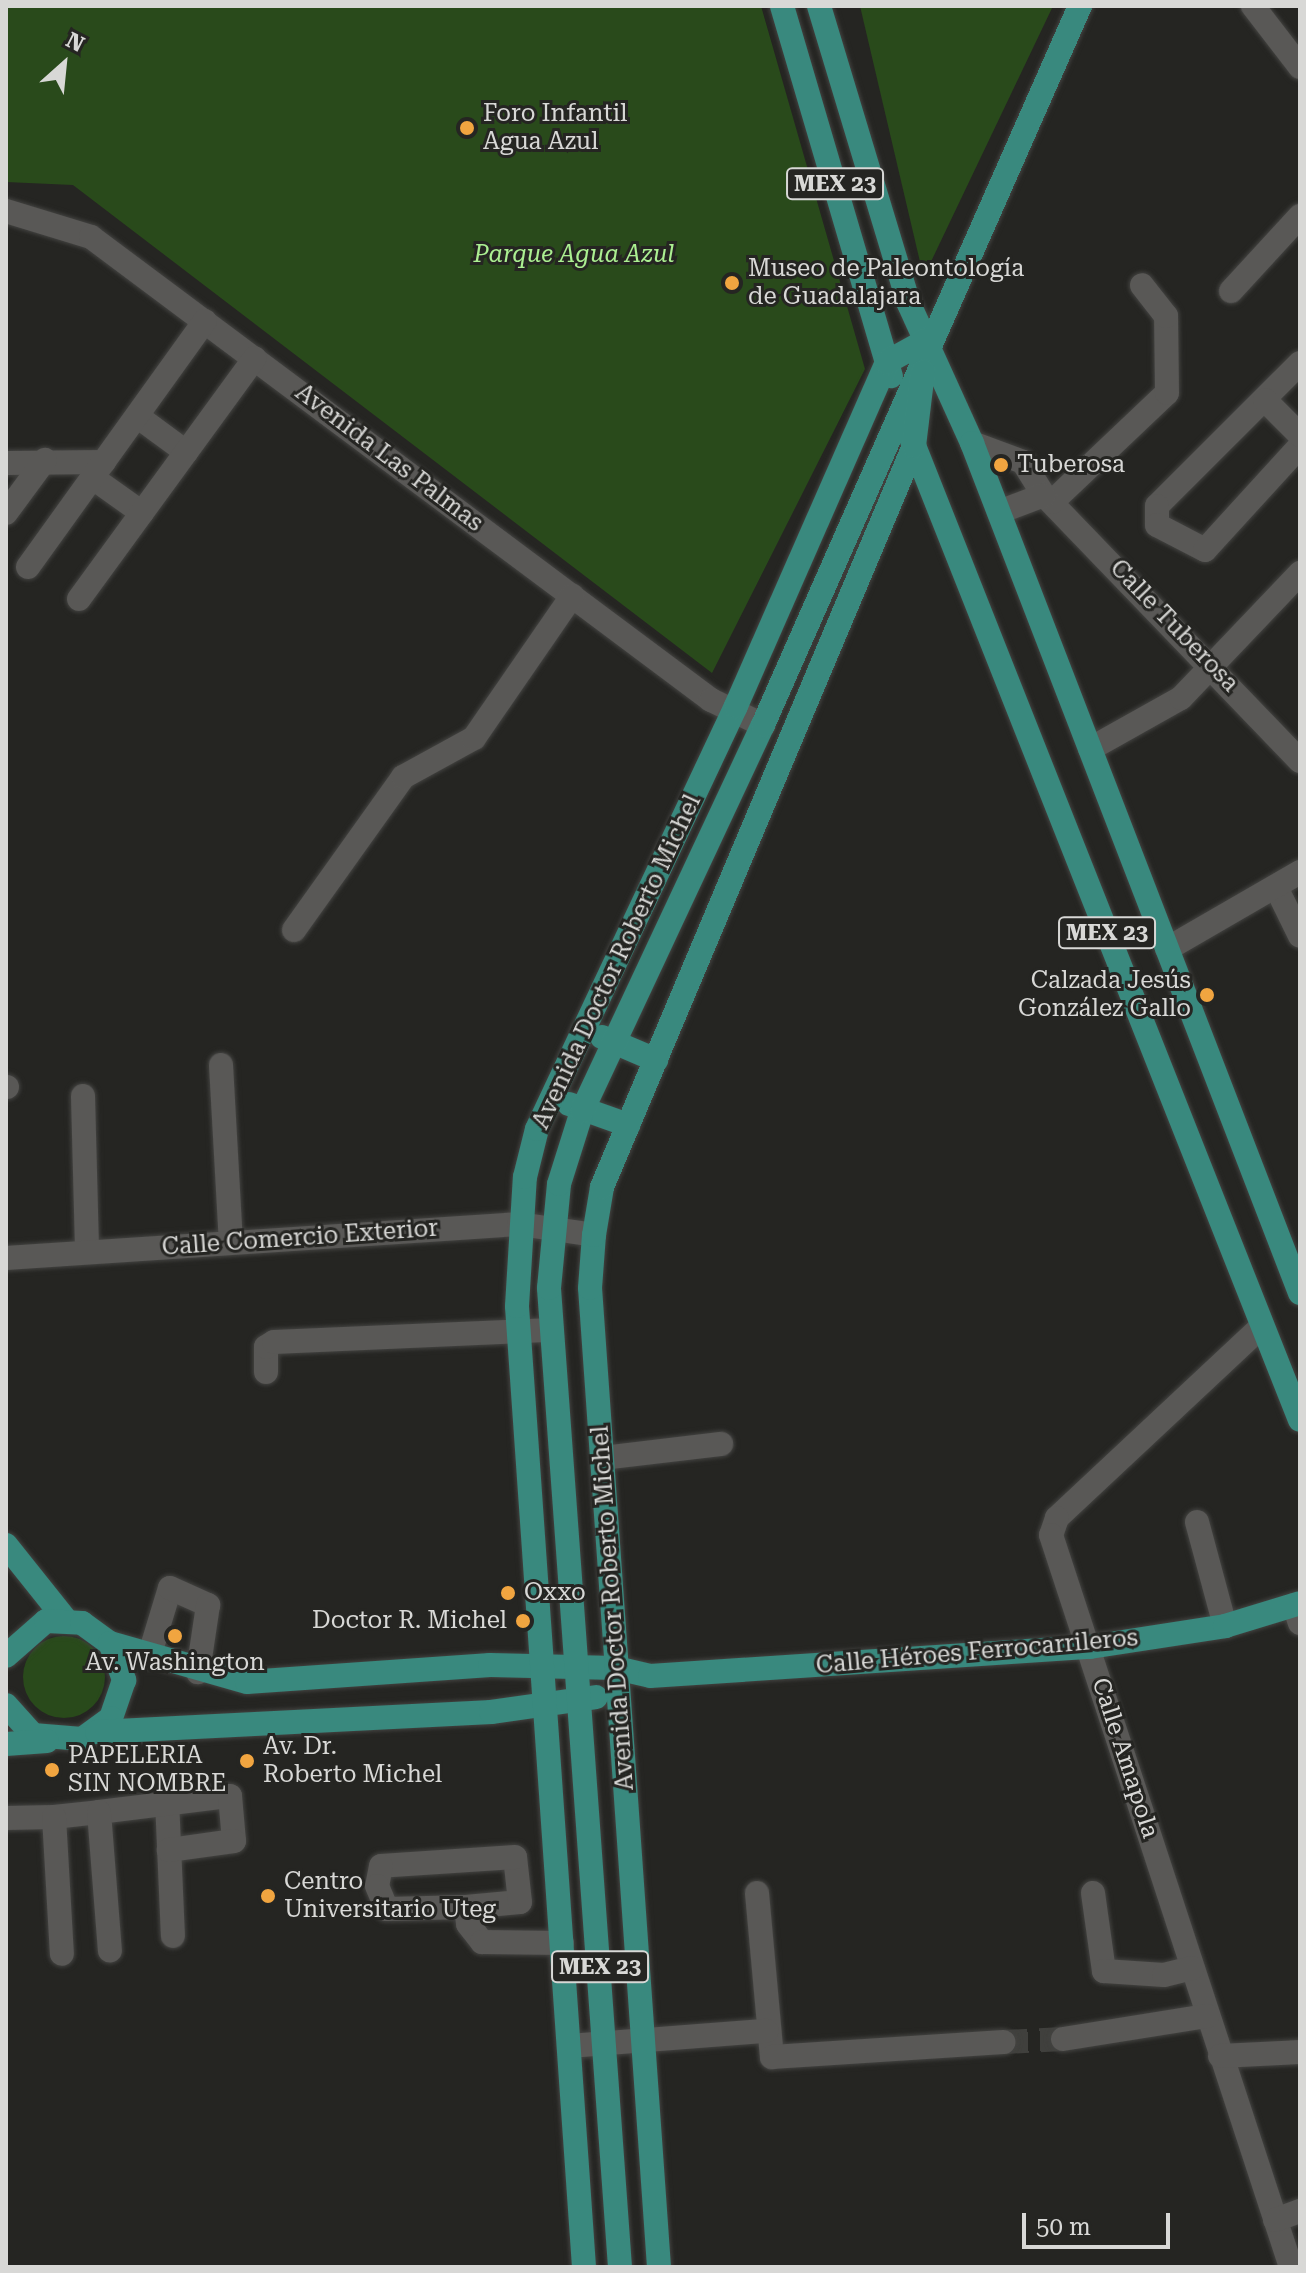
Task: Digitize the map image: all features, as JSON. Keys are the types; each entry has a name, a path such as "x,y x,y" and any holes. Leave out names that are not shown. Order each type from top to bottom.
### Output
{"main road":[{"name":"MEX 23","path":"782,6 914,446 1300,1420"},
{"name":"MEX 23","path":"819,6 909,304 972,443 1300,1291"},
{"name":"Avenida Doctor Roberto Michel","path":"620,2267 580,1668 551,1323 552,1226 582,1111 763,725 927,340 1080,6"},
{"path":"887,362 927,340"},
{"name":"Avenida Doctor Roberto Michel","path":"659,2267 592,1314 594,1235 602,1187 914,446 927,340"},
{"name":"Avenida Doctor Roberto Michel","path":"584,2267 519,1333 519,1224 537,1129 733,712 887,362"},
{"path":"719,818 754,832"},
{"path":"586,1028 656,1060"},
{"path":"553,1095 582,1111 628,1125"},
{"path":"551,1323 592,1314"},
{"path":"527,1449 555,1370 596,1361"},
{"path":"568,1525 606,1521"},
{"path":"6,1545 65,1619 29,1629 6,1656"},
{"path":"573,1585 610,1581"},
{"name":"Calle Héroes Ferrocarrileros","path":"65,1619 110,1643 198,1672 285,1683 542,1667 616,1668 650,1676 1090,1647 1225,1626 1298,1610"},
{"path":"97,1732 121,1700 120,1660 110,1643"},
{"name":"Calle Héroes Ferrocarrileros","path":"50,1741 97,1732 582,1700 618,1693 650,1676"},
{"path":"6,1705 18,1724 50,1741"},
{"path":"6,1744 50,1741"},
{"path":"586,1755 622,1752"},
{"path":"613,2165 651,2161"}],"street":[{"path":"1253,6 1300,67"},
{"name":"Avenida Las Palmas","path":"6,211 91,237 572,596 733,712 763,725"},
{"path":"1231,291 1300,216"},
{"path":"999,512 1048,498 1167,393 1166,316 1142,285"},
{"path":"28,567 205,321"},
{"path":"79,599 255,358"},
{"path":"1300,363 1157,506 1157,525 1205,550 1300,446"},
{"path":"1265,400 1300,435"},
{"path":"137,416 186,452"},
{"name":"Calle Tuberosa","path":"972,443 1010,453 1048,498 1214,666 1300,761"},
{"path":"6,463 45,460 98,470 142,513"},
{"path":"6,513 45,460"},
{"path":"1090,749 1181,698 1300,573"},
{"path":"294,930 403,777 474,738 572,596"},
{"path":"1167,949 1277,889 1300,872"},
{"path":"1277,889 1300,936"},
{"path":"221,1065 231,1242"},
{"path":"83,1096 87,1252"},
{"name":"Calle Comercio Exterior","path":"6,1258 519,1224 552,1226 594,1235"},
{"path":"266,1372 266,1347 274,1342 519,1333 551,1323"},
{"name":"Calle Amapola","path":"1262,1326 1051,1527 1207,2016 1291,2267"},
{"path":"603,1458 721,1444"},
{"path":"1197,1522 1225,1626"},
{"path":"149,1657 170,1588 208,1605 198,1672"},
{"path":"6,1818 54,1817 167,1800 230,1796 234,1841 169,1850"},
{"path":"167,1800 173,1936"},
{"path":"99,1812 110,1951"},
{"path":"54,1817 62,1954"},
{"path":"515,1857 520,1902 466,1907 387,1909 377,1886 381,1866 515,1857"},
{"path":"757,1893 766,2031 772,2057 784,2061 1004,2042"},
{"path":"1093,1893 1104,1971 1164,1975 1192,1968"},
{"path":"466,1907 468,1924 482,1942 562,1943"},
{"path":"1063,2039 1207,2016"},
{"path":"569,2046 766,2031"},
{"path":"1220,2056 1300,2052"},
{"path":"1275,2220 1300,2211"}],"green space":[{"name":"Parque Agua Azul","path":"6,6 761,6 865,369 712,673 73,185 6,182"},
{"path":"860,6 1053,6 927,270 921,266"},
{"path":"64,1636 80,1639 93,1648 102,1661 105,1677 102,1693 93,1706 80,1715 64,1718 48,1715 35,1706 26,1693 23,1677 26,1661 35,1648 48,1639"}],"tunnel":[{"path":"1004,2042 1063,2039"}],"place":[{"name":"Foro Infantil Agua Azul","path":"467,128"},
{"name":"Museo de Paleontología de Guadalajara","path":"732,283"},
{"name":"Tuberosa","path":"1001,465"},
{"name":"Calzada Jesús González Gallo","path":"1207,995"},
{"name":"Oxxo","path":"508,1593"},
{"name":"Doctor R. Michel","path":"523,1621"},
{"name":"Av. Washington","path":"175,1636"},
{"name":"Av. Dr. Roberto Michel","path":"247,1761"},
{"name":"PAPELERIA SIN NOMBRE","path":"52,1770"},
{"name":"Centro Universitario Uteg","path":"268,1896"}]}
